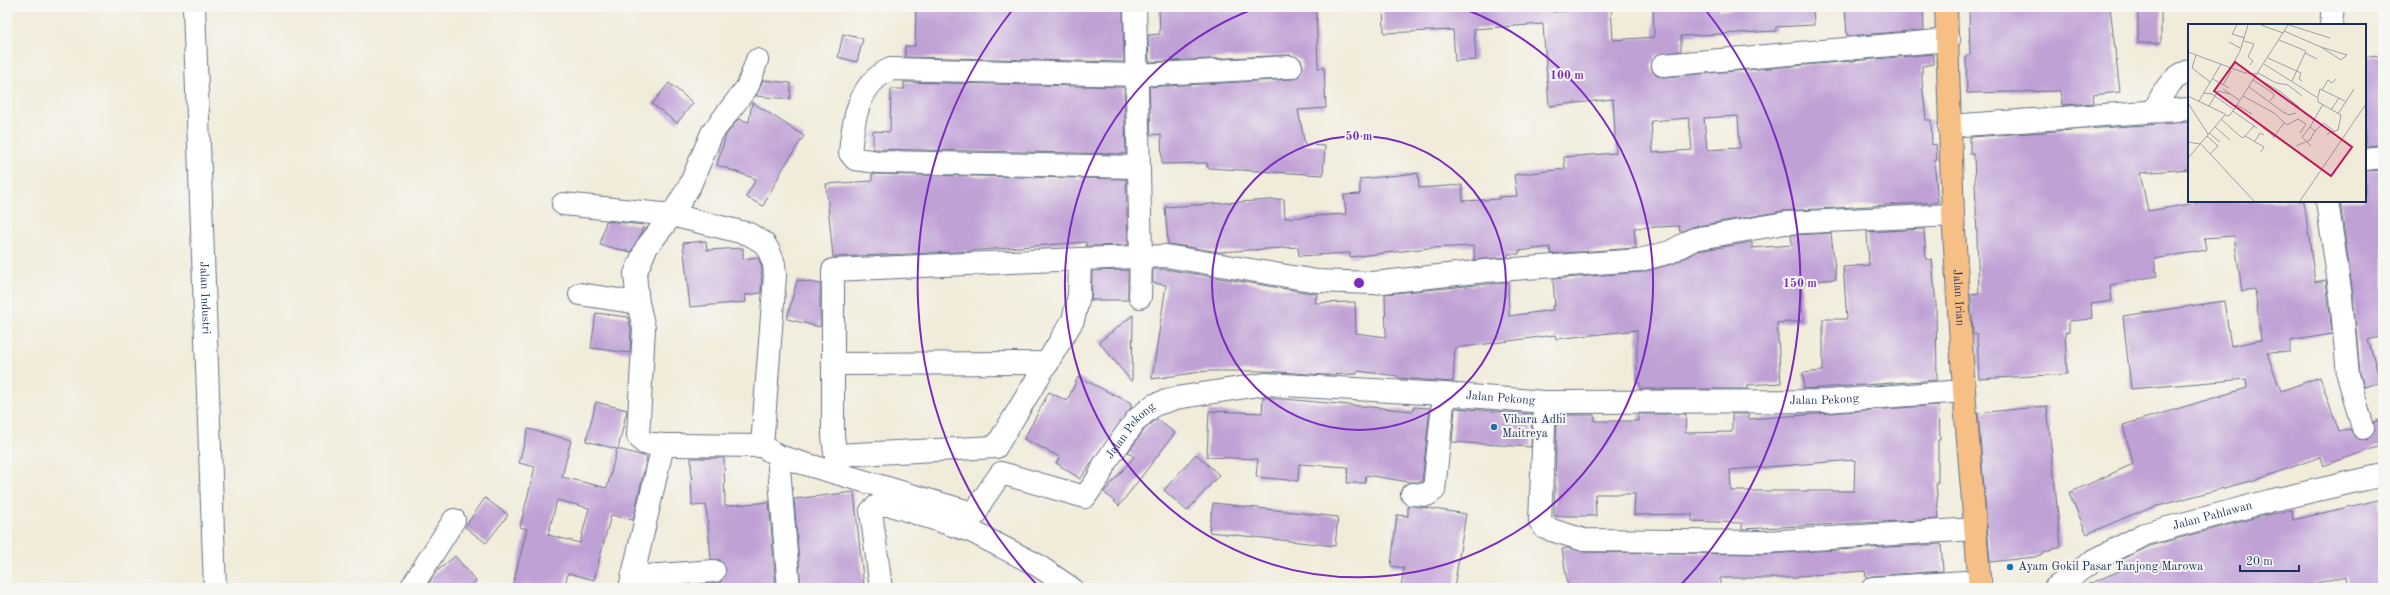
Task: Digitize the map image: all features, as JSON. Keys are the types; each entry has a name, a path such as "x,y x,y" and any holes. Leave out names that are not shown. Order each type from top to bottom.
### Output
{"main road":[{"name":"Jalan Irian","path":"1946,7 1949,40 1949,126 1953,215 1964,391 1980,584"}],"street":[{"name":"Jalan Industri","path":"194,7 215,588"},
{"path":"1135,7 1141,256 1140,297"},
{"path":"2331,24 2333,7"},
{"path":"1663,65 1949,40"},
{"path":"757,60 748,86 741,98 712,133 690,185 672,215 641,257 634,274 638,303 644,328 638,436 644,443 770,451"},
{"path":"1139,167 878,162 855,159 850,153 854,117 871,81 891,69 1136,75 1291,67"},
{"path":"2154,111 2162,92 2175,77 2188,71"},
{"path":"1949,126 2188,108"},
{"path":"2366,159 2383,157"},
{"path":"2326,202 2341,297 2348,375 2363,428"},
{"path":"563,204 672,215 750,234 764,244 772,257 775,276 770,451 789,588"},
{"path":"1080,259 1079,296 1073,320 999,444 994,448 837,455 834,450 832,435 834,364 833,270 1141,256 1166,256 1226,264 1317,281 1373,283 1485,271 1640,260 1670,252 1694,239 1784,223 1953,215"},
{"path":"580,294 638,303"},
{"path":"834,364 1048,363"},
{"name":"Jalan Pekong","path":"770,451 976,514 985,495 1001,473 1085,497 1099,477 1105,463 1136,420 1154,405 1176,398 1265,384 1444,394 1545,402 1827,401 1964,391"},
{"path":"1412,494 1427,495 1434,490 1444,394"},
{"path":"1545,402 1540,521 1544,528 1584,540 1765,542 1975,529"},
{"path":"663,445 631,582 714,571"},
{"name":"Jalan Pahlawan","path":"2056,588 2093,561 2145,534 2262,502 2383,475"},
{"path":"881,588 871,511 878,505 891,505 970,531 1038,565 1071,588"},
{"path":"411,588 454,520"},
{"path":"1873,588 1980,584"}],"building":[{"path":"916,7 1123,7 1124,62 905,57 905,46 915,46"},
{"path":"1159,7 1316,7 1318,68 1324,68 1326,108 1298,110 1305,145 1325,146 1323,175 1208,168 1207,163 1162,164 1161,134 1151,135 1149,87 1292,79 1298,77 1303,67 1301,60 1290,55 1149,62 1148,35 1160,34"},
{"path":"1383,7 1555,7 1553,12 1611,8 1613,40 1654,37 1653,7 1718,7 1718,11 1748,7 1813,7 1814,25 1776,27 1776,31 1681,36 1681,51 1656,55 1651,66 1653,72 1657,76 1664,77 1933,54 1934,64 1922,66 1922,81 1926,120 1931,120 1932,145 1936,144 1937,160 1934,160 1938,202 1783,211 1692,227 1680,232 1679,226 1634,228 1636,248 1551,254 1550,247 1519,251 1519,254 1508,254 1508,257 1474,260 1474,246 1429,248 1350,257 1350,253 1299,256 1298,247 1219,252 1168,244 1165,207 1284,199 1285,218 1346,214 1344,195 1360,194 1360,179 1418,173 1419,188 1462,185 1463,201 1499,199 1498,197 1517,196 1514,175 1565,169 1564,157 1616,153 1613,99 1549,106 1543,24 1474,29 1476,60 1455,61 1453,30 1384,33","holes":["1738,116 1740,148 1707,150 1704,118","1689,118 1692,150 1653,153 1651,121"]},
{"path":"1845,7 1923,7 1924,30 1847,36"},
{"path":"1969,7 2110,7 2120,92 2093,95 2094,103 2062,105 2060,91 1967,93 1966,55 1970,55"},
{"path":"2138,7 2161,7 2161,43 2138,43"},
{"path":"843,34 863,39 857,62 838,57"},
{"path":"2383,56 2383,145 2366,146 2366,57"},
{"path":"763,80 791,83 790,99 756,96"},
{"path":"904,82 1124,87 1126,154 873,149 873,131 890,132 891,89 904,89"},
{"path":"669,83 693,103 677,123 652,104"},
{"path":"752,102 804,136 782,170 763,206 746,197 756,179 717,165 726,135 738,119 749,122"},
{"path":"2188,122 2188,169 2140,173 2148,211 2203,202 2304,202 2315,282 2326,280 2332,334 2290,341 2290,352 2267,353 2281,391 2320,377 2339,432 2350,429 2355,437 2367,440 2375,431 2374,422 2383,419 2383,445 2323,466 2320,457 2251,482 2250,481 2143,510 2087,534 2069,493 2133,464 2123,425 2247,388 2246,379 2131,389 2123,316 2224,301 2231,346 2261,340 2255,289 2242,291 2234,236 2204,238 2206,250 2154,259 2157,276 2110,285 2112,301 2091,304 2092,319 2069,321 2069,332 2065,332 2067,374 1979,379 1977,334 1973,335 1971,294 1979,293 1974,154 1970,154 1970,137"},
{"path":"2383,170 2383,336 2368,340 2381,382 2364,387 2360,373 2353,296 2340,202 2366,202 2366,171"},
{"path":"872,174 1126,179 1128,245 1086,246 1086,242 954,252 833,257 826,184 872,181"},
{"path":"606,221 644,225 641,234 631,252 600,245"},
{"path":"1924,229 1926,260 1932,259 1936,305 1937,380 1804,389 1803,373 1823,371 1823,319 1847,319 1843,267 1869,265 1867,232"},
{"path":"1831,233 1836,279 1801,282 1803,321 1777,323 1781,383 1748,385 1748,389 1640,389 1640,383 1637,383 1637,330 1556,339 1555,335 1455,348 1453,382 1398,378 1398,376 1357,371 1357,374 1324,375 1266,371 1207,371 1152,379 1166,285 1153,283 1153,269 1165,269 1317,294 1315,303 1355,302 1356,333 1386,337 1385,294 1508,282 1509,316 1553,310 1552,306 1555,306 1553,279 1641,272 1673,264 1698,251 1752,242 1752,248 1792,245 1791,235"},
{"path":"706,241 707,250 743,248 743,259 758,257 762,267 761,293 745,295 746,302 690,307 683,243"},
{"path":"1128,270 1128,300 1091,300 1092,271"},
{"path":"797,280 820,284 820,327 787,319"},
{"path":"596,313 628,317 631,329 630,353 591,348"},
{"path":"1133,315 1132,382 1099,342"},
{"path":"1078,377 1131,403 1131,408 1080,479 1056,463 1060,457 1024,439 1049,392 1067,401"},
{"path":"1263,397 1413,411 1414,407 1430,408 1422,482 1409,482 1366,475 1365,483 1347,483 1348,467 1299,464 1298,481 1256,477 1258,459 1207,457 1209,411 1262,413"},
{"path":"596,402 627,410 618,449 647,457 633,520 611,515 594,580 568,573 564,588 512,588 527,529 520,527 535,467 519,463 528,429 571,440 562,477 607,488 617,449 586,441","holes":["557,500 589,508 580,543 548,535"]},
{"path":"1939,405 1940,440 1938,440 1938,484 1936,484 1939,519 1742,529 1742,523 1692,521 1692,514 1634,515 1635,494 1595,494 1596,516 1554,516 1557,415 1594,415 1595,421 1638,421 1638,414 1686,414 1685,433 1732,432 1732,414 1749,414 1749,419","holes":["1855,460 1854,491 1731,491 1730,470"]},
{"path":"2047,406 2061,546 2035,557 1990,562 1978,413"},
{"name":"Vihara Adhi Maitreya","path":"1455,408 1532,414 1531,447 1452,442"},
{"path":"1157,419 1175,433 1119,506 1104,492 1134,457 1128,452 1145,429"},
{"path":"1196,454 1219,475 1187,511 1164,490"},
{"path":"691,458 724,458 725,506 769,502 776,588 681,588 681,586 721,582 726,570 720,560 711,559 706,505 692,506"},
{"path":"854,492 864,588 801,588 794,499"},
{"path":"485,498 508,515 486,543 465,527"},
{"path":"2378,500 2383,522 2383,588 2348,588 2347,576 2305,586 2306,588 2080,588 2126,568 2123,559 2150,546 2261,516 2292,510 2293,520"},
{"path":"1213,503 1338,517 1335,546 1209,532"},
{"path":"1408,505 1466,514 1454,588 1401,588 1404,568 1391,566 1397,515 1408,516"},
{"path":"1941,544 1943,571 1872,576 1866,578 1865,571 1798,576 1798,578 1720,578 1720,588 1568,588 1562,549 1569,548 1584,552 1765,554"},
{"path":"455,556 476,581 468,588 426,588 435,573"}],"place":[{"name":"Vihara Adhi Maitreya","path":"1494,427"},
{"name":"Ayam Gokil Pasar Tanjong Marowa","path":"2010,567"}]}
